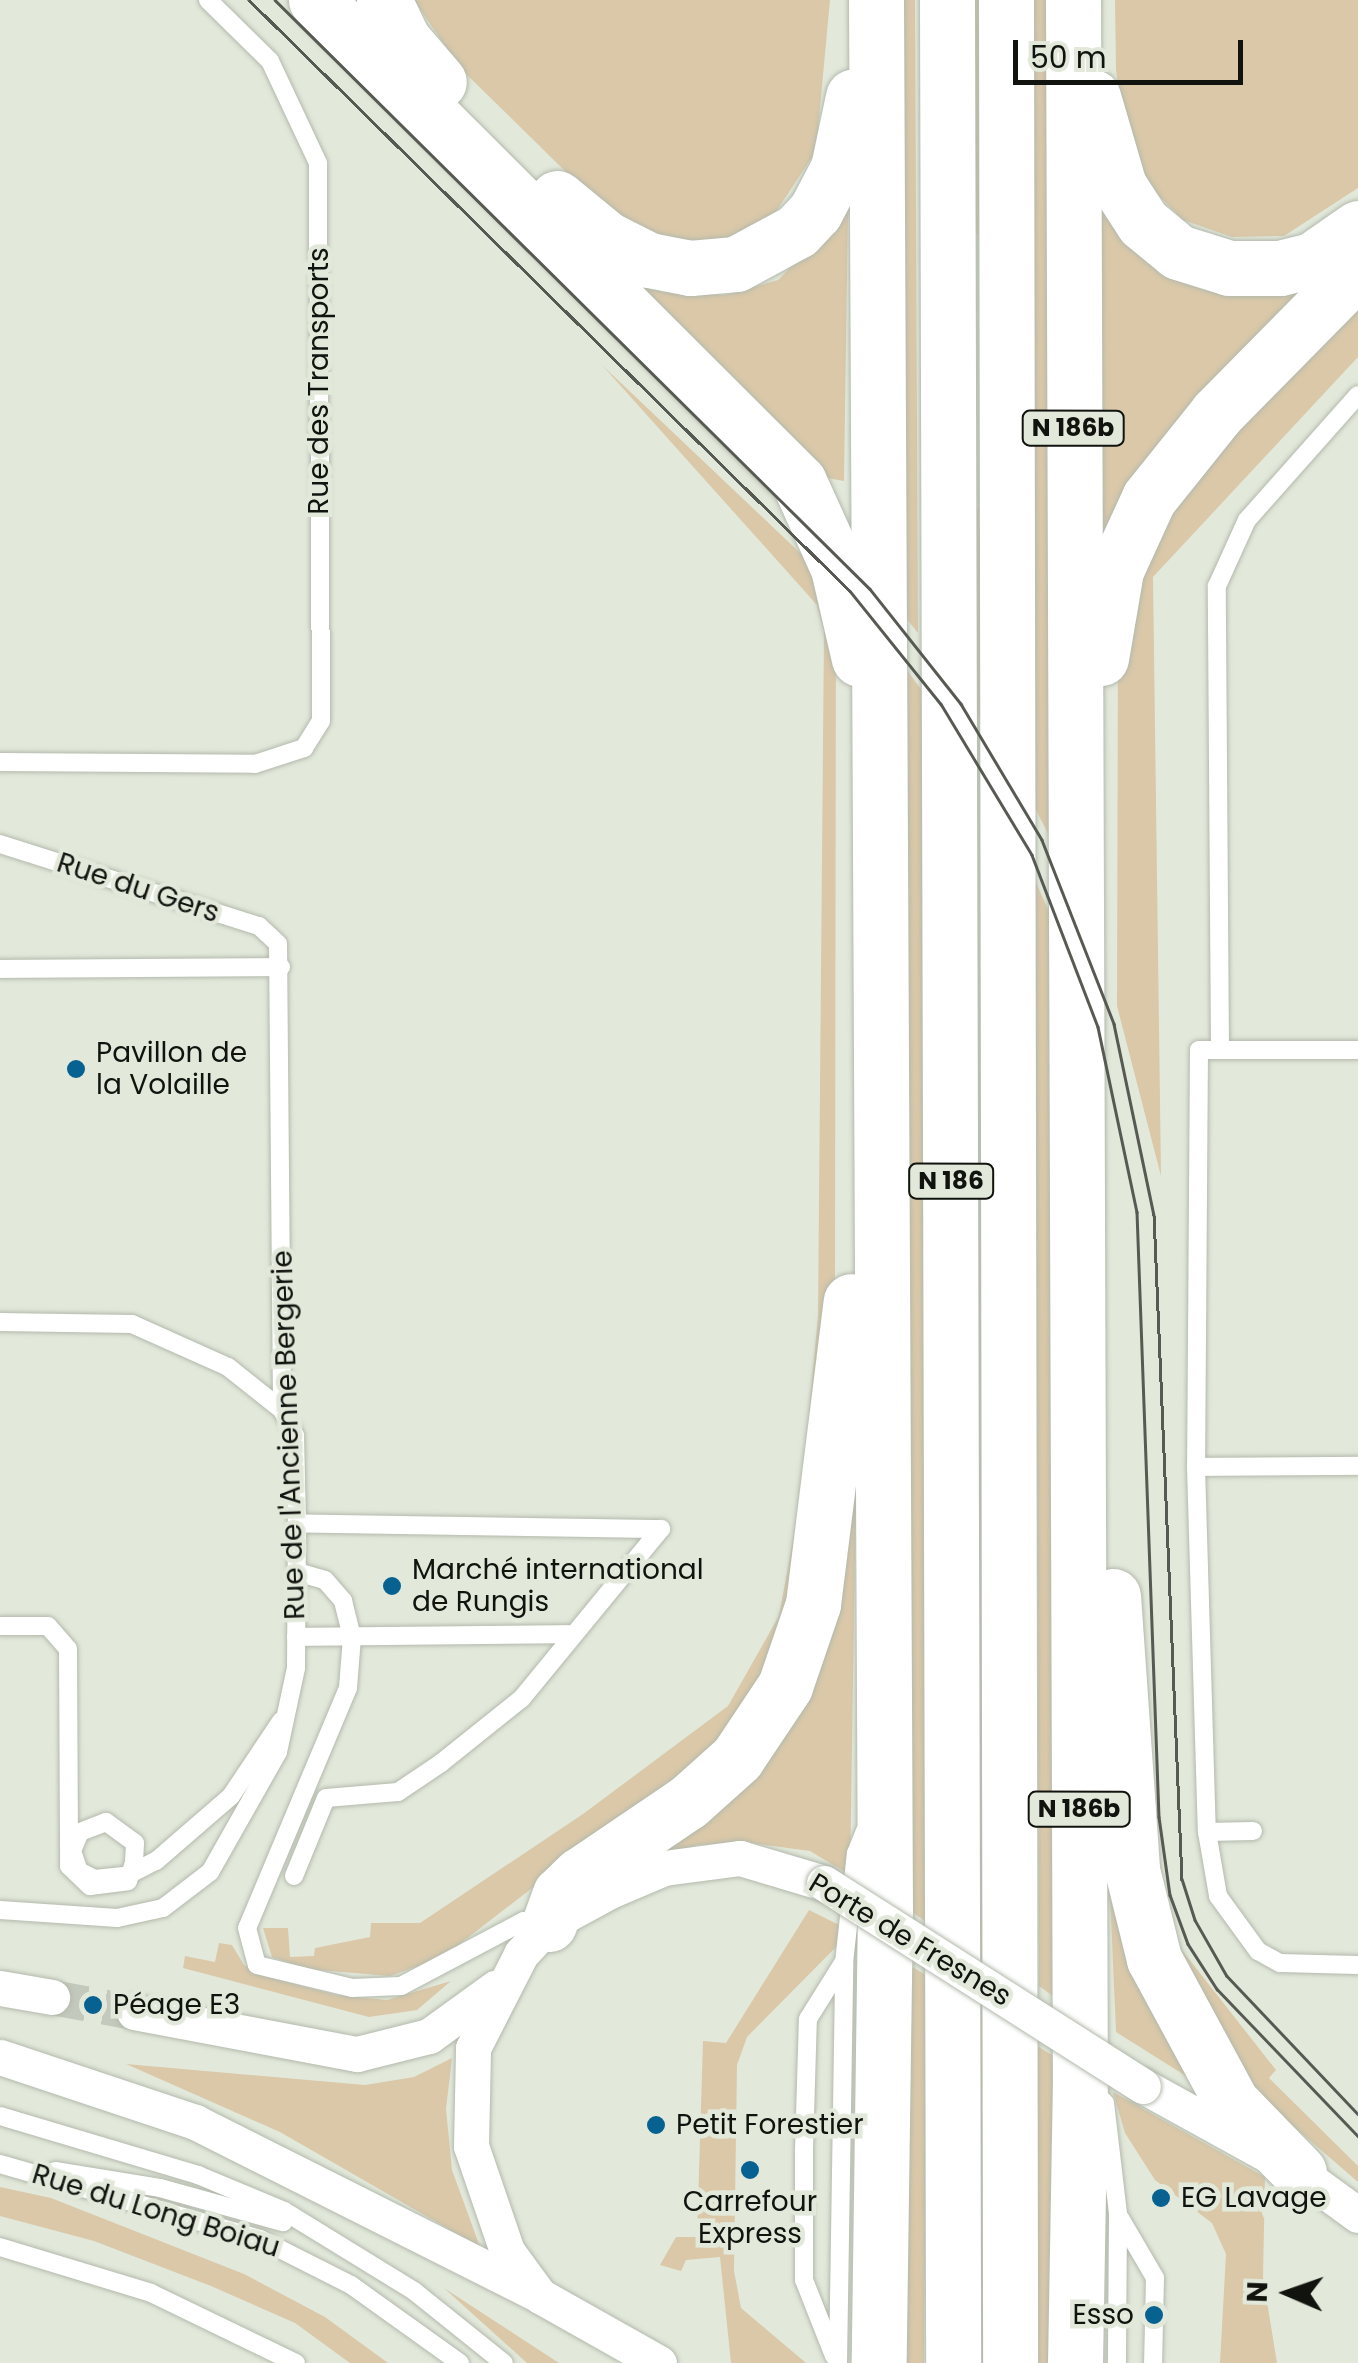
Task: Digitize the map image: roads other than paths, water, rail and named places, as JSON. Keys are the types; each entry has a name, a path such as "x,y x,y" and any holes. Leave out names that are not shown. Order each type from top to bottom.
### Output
{"highway":[{"path":"316,0 799,482 838,568 855,647 881,718"},
{"path":"384,0 402,40 518,162 606,240 670,266 736,264 797,232 831,186 853,96 876,68"},
{"path":"876,0 884,1099 879,2363"},
{"name":"N 186","path":"947,0 953,2363"},
{"name":"N 186","path":"1006,0 1010,2363"},
{"name":"N 186b","path":"1074,0 1080,2078 1075,2363"},
{"path":"1074,64 1094,101 1119,186 1143,223 1178,252 1229,268 1280,268 1312,260 1358,228"},
{"path":"1074,791 1094,772 1106,612 1116,570 1149,498 1217,413 1358,270"},
{"path":"549,1924 560,1894 580,1875 688,1802 737,1758 785,1686 812,1604 840,1409 857,1135 866,1114 884,1099"},
{"path":"1076,1256 1098,1278 1101,1293 1122,1754 1140,1918 1181,2019 1232,2103 1299,2172"}],"street":[{"name":"Porte de Fresnes","path":"659,2363 540,2296 508,2250 471,2146 473,2048 501,1983 549,1924 610,1890 696,1861 740,1858 824,1883 1144,2086 1299,2172 1358,2215"},
{"path":"134,2012 358,2054 428,2036 501,1983"},
{"path":"0,1988 52,1997"},
{"path":"0,2056 100,2088 308,2174 438,2249 540,2296"},
{"path":"601,2330 636,2363"}],"lane":[{"name":"Rue des Transports","path":"0,762 255,764 304,748 321,721 318,163 290,93 245,30 208,0"},
{"path":"1220,1050 1217,586 1246,520 1358,395"},
{"name":"Rue du Gers","path":"0,844 260,926 274,937"},
{"name":"Rue de l'Ancienne Bergerie","path":"0,1910 117,1918 164,1908 210,1872 278,1752 296,1637 297,1523 295,1436 282,1410 281,967 274,937"},
{"path":"0,969 281,967"},
{"path":"1358,1050 1199,1050 1196,1467 1207,1832 1218,1896 1258,1950 1280,1963 1358,1965"},
{"path":"0,1322 132,1324 228,1367 282,1410"},
{"path":"1196,1467 1358,1466"},
{"path":"294,1876 326,1798 398,1792 522,1698 661,1529 297,1523"},
{"path":"297,1572 324,1580 343,1601 352,1637 339,1713 246,1928 257,1965 352,1988 402,1986 524,1920 549,1924"},
{"path":"0,1626 48,1626 68,1649 69,1866 90,1886 128,1881 131,1871 134,1862 135,1843 106,1822 80,1832 72,1851 79,1871 96,1879 126,1876 141,1868 156,1862 231,1796 286,1712"},
{"path":"296,1637 574,1634"},
{"path":"838,2363 844,1963 856,1852 882,1789"},
{"path":"1207,1832 1253,1831"},
{"path":"838,2363 804,2280 804,2150 808,2019 844,1963"},
{"path":"0,2074 100,2088"},
{"path":"1080,2078 1105,2103 1118,2214 1117,2363"},
{"path":"0,2116 198,2175 335,2242 414,2291 504,2363"},
{"path":"2,2165 202,2198 335,2242"},
{"name":"Rue du Long Boiau","path":"2,2165 226,2226 300,2256 403,2319 460,2363"},
{"path":"1118,2214 1155,2278 1153,2363"},
{"path":"0,2246 151,2292 296,2363"}],"tunnel":[{"path":"52,1997 134,2012"}],"tram line":[{"path":"249,0 850,591 941,704 1032,855 1098,1027 1137,1212 1159,1817 1170,1895 1188,1944 1217,1989 1358,2136"},
{"path":"275,0 870,589 961,704 1042,840 1114,1024 1154,1215 1182,1879 1195,1920 1227,1976 1358,2114"}],"place":[{"name":"Pavillon de la Volaille","path":"76,1069"},
{"name":"Marché international de Rungis","path":"392,1586"},
{"name":"Péage E3","path":"93,2005"},
{"name":"Petit Forestier","path":"656,2125"},
{"name":"Carrefour Express","path":"750,2170"},
{"name":"EG Lavage","path":"1161,2198"},
{"name":"Esso","path":"1154,2315"}]}
